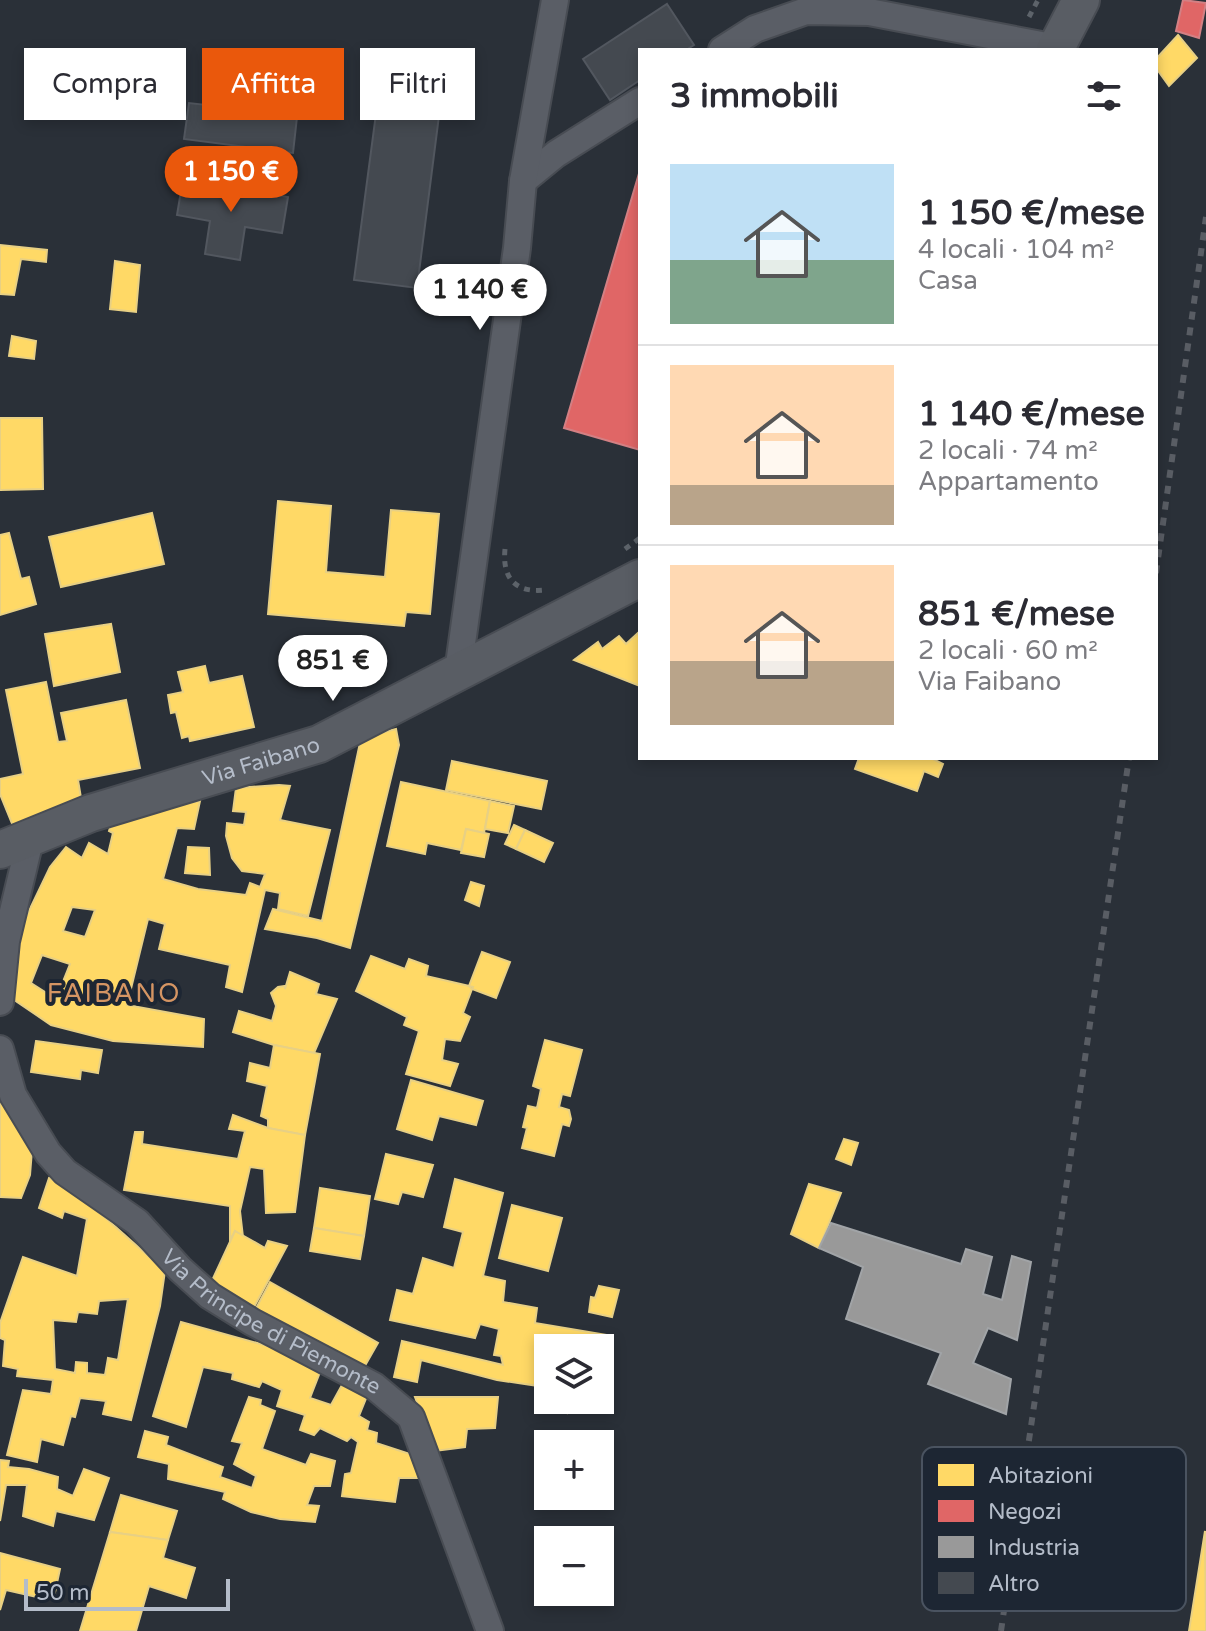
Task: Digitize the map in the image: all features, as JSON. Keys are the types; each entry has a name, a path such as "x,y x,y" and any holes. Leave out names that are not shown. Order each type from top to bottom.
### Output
{"street":[{"path":"458,672 517,248 523,181 555,0"},
{"path":"1057,48 1081,0"},
{"path":"725,48 755,29 806,11 869,12 1051,48"},
{"path":"523,181 556,154 638,102"},
{"name":"Via Faibano","path":"9,842 91,813 319,744 458,672 630,566"},
{"path":"0,1002 6,941 9,842"},
{"name":"Via Principe di Piemonte","path":"0,1049 13,1095 48,1153 65,1172 137,1222 210,1296 374,1386 411,1417 490,1631"}],"path":[{"path":"506,540 506,574 529,591 553,589"},
{"path":"630,566 638,544"}],"building: Abitazioni":[{"path":"1178,35 1197,58 1169,86 1158,71 1158,57"},
{"path":"0,245 47,250 46,262 21,259 14,295 0,294"},
{"path":"115,261 140,265 136,312 110,309"},
{"path":"12,336 36,341 34,359 9,356"},
{"path":"0,418 42,418 43,489 0,490"},
{"path":"278,501 331,506 326,572 385,577 391,510 439,514 430,614 406,612 404,626 268,614"},
{"path":"152,513 164,564 61,587 49,537"},
{"path":"9,533 21,579 29,577 36,604 0,615 0,535"},
{"path":"111,624 120,672 54,686 45,634"},
{"path":"638,633 638,685 574,660 598,642 602,649 619,636 626,644"},
{"path":"205,666 209,683 242,676 254,727 190,741 189,736 182,738 176,712 171,713 168,695 183,692 178,672"},
{"path":"46,682 58,742 67,741 61,713 126,700 140,768 78,780 81,798 13,826 0,794 0,779 23,774 6,690"},
{"path":"396,729 399,745 350,948 317,938 265,929 273,909 322,921 361,738"},
{"path":"858,760 935,760 943,764 938,777 924,771 917,791 855,769"},
{"path":"452,761 547,781 541,809 446,790"},
{"path":"401,782 490,801 484,833 466,829 461,850 427,843 425,854 387,846"},
{"path":"290,786 280,820 330,830 308,916 278,909 280,893 265,890 242,992 226,987 230,965 159,949 165,924 148,919 127,1005 204,1019 203,1047 113,1041 51,1025 7,995 25,919 50,867 66,847 82,858 89,843 108,854 113,833 109,831 114,815 200,801 194,829 177,828 163,879 198,889 246,895 250,883 260,887 265,874 242,871 232,858 226,836 227,823 244,825 246,812 233,811 236,788","holes":["72,907 95,910 85,937 63,931","42,955 70,964 56,999 31,983"]},
{"path":"490,801 514,806 508,833 485,829"},
{"path":"514,825 525,830 516,849 505,844"},
{"path":"466,829 489,834 484,857 461,853"},
{"path":"525,830 553,843 544,862 516,849"},
{"path":"188,847 209,848 210,875 185,873"},
{"path":"471,882 484,886 479,906 465,900"},
{"path":"482,952 510,962 496,998 469,986"},
{"path":"371,956 405,969 409,959 428,966 426,976 472,989 463,1013 470,1017 460,1041 445,1039 442,1060 458,1064 450,1086 406,1074 419,1031 404,1025 407,1017 356,991"},
{"path":"290,972 319,984 316,994 337,999 314,1053 233,1032 239,1011 272,1021 276,1006 271,993 278,987 285,986 285,989"},
{"path":"545,1040 582,1050 570,1096 562,1094 559,1107 569,1110 571,1119 569,1126 562,1124 554,1156 522,1148 528,1106 537,1108 541,1089 533,1086"},
{"path":"36,1041 102,1050 98,1073 81,1070 80,1079 31,1072"},
{"path":"274,1045 320,1054 305,1135 268,1128 268,1119 261,1116 267,1086 247,1081 250,1063 270,1068"},
{"path":"411,1080 483,1101 476,1125 439,1116 432,1140 397,1129"},
{"path":"0,1092 32,1150 30,1175 21,1198 0,1197"},
{"path":"233,1115 268,1128 305,1135 295,1212 266,1213 264,1169 250,1167 240,1211 243,1237 235,1231 230,1240 230,1206 124,1190 135,1132 143,1132 142,1144 238,1159 245,1131 229,1129"},
{"path":"844,1139 858,1143 851,1165 836,1159"},
{"path":"386,1154 433,1165 423,1197 402,1192 398,1204 375,1199"},
{"path":"49,1178 72,1188 165,1271 160,1306 131,1420 103,1414 106,1401 80,1398 63,1445 41,1439 37,1462 7,1455 23,1390 51,1394 53,1380 17,1376 18,1369 3,1366 5,1340 0,1338 0,1323 23,1257 77,1276 87,1219 64,1211 62,1218 39,1208","holes":["128,1299 118,1360 108,1358 105,1375 87,1373 87,1363 76,1362 75,1373 55,1369 53,1320 76,1322 78,1312 97,1314 99,1301"]},
{"path":"455,1179 503,1193 483,1276 505,1281 503,1302 537,1308 535,1323 601,1334 534,1334 534,1385 497,1380 421,1360 417,1382 394,1377 402,1341 503,1365 501,1356 494,1355 499,1329 480,1324 475,1338 390,1320 397,1290 413,1294 423,1258 454,1268 463,1232 444,1227"},
{"path":"809,1184 841,1193 819,1248 791,1234"},
{"path":"320,1188 370,1196 364,1236 314,1228"},
{"path":"512,1205 562,1218 548,1271 499,1258"},
{"path":"314,1228 364,1236 360,1259 310,1251"},
{"path":"235,1231 265,1248 268,1241 287,1246 253,1309 209,1287"},
{"path":"270,1282 378,1343 362,1371 254,1312"},
{"path":"599,1286 619,1290 612,1317 589,1312 591,1297 595,1298"},
{"path":"181,1322 297,1354 322,1367 310,1398 331,1405 347,1376 367,1396 359,1416 369,1422 367,1430 377,1433 376,1443 416,1456 418,1478 399,1478 395,1502 342,1496 345,1474 351,1473 358,1442 351,1437 347,1441 320,1428 314,1435 300,1430 305,1415 277,1406 282,1390 262,1381 259,1387 232,1379 233,1373 203,1367 186,1427 153,1416"},
{"path":"249,1397 261,1400 260,1405 275,1411 262,1449 306,1465 311,1454 335,1461 330,1486 314,1486 307,1505 319,1506 315,1522 280,1519 251,1512 223,1499 225,1492 168,1479 169,1464 138,1457 145,1431 168,1437 166,1445 223,1467 220,1477 252,1488 256,1476 234,1464 242,1443 232,1441"},
{"path":"415,1397 498,1397 495,1428 467,1429 465,1447 435,1451"},
{"path":"0,1460 9,1461 8,1467 58,1477 57,1489 73,1496 84,1469 109,1478 94,1520 56,1511 53,1526 23,1516 27,1485 6,1485 0,1521"},
{"path":"121,1495 177,1511 168,1540 110,1532"},
{"path":"1205,1531 1206,1631 1189,1631"},
{"path":"110,1532 168,1540 163,1558 195,1568 186,1598 149,1586 136,1631 80,1631"},
{"path":"0,1553 60,1569 54,1597 38,1593 37,1597 6,1590 0,1610"}],"building: Negozi":[{"path":"1183,0 1206,3 1199,38 1176,31"},
{"path":"638,177 638,449 564,428"}],"building: Industria":[{"path":"831,1223 961,1264 966,1249 992,1257 983,1294 1002,1300 1012,1256 1031,1262 1017,1340 988,1328 973,1363 1011,1379 1006,1414 928,1384 941,1353 846,1319 863,1267 819,1248"}],"building: Altro":[{"path":"667,4 694,45 689,48 638,48 638,81 610,100 583,59"},
{"path":"189,103 202,104 202,120 297,120 293,153 184,139"},
{"path":"375,120 438,120 417,288 354,280"},
{"path":"183,179 288,197 282,233 245,227 240,260 205,254 210,221 177,215"}],"railway":[{"path":"1158,559 1206,217"},
{"path":"1028,1447 1129,760"},
{"path":"1001,1631 1004,1611"}],"district":[{"name":"FAIBANO","path":"114,993"}]}
